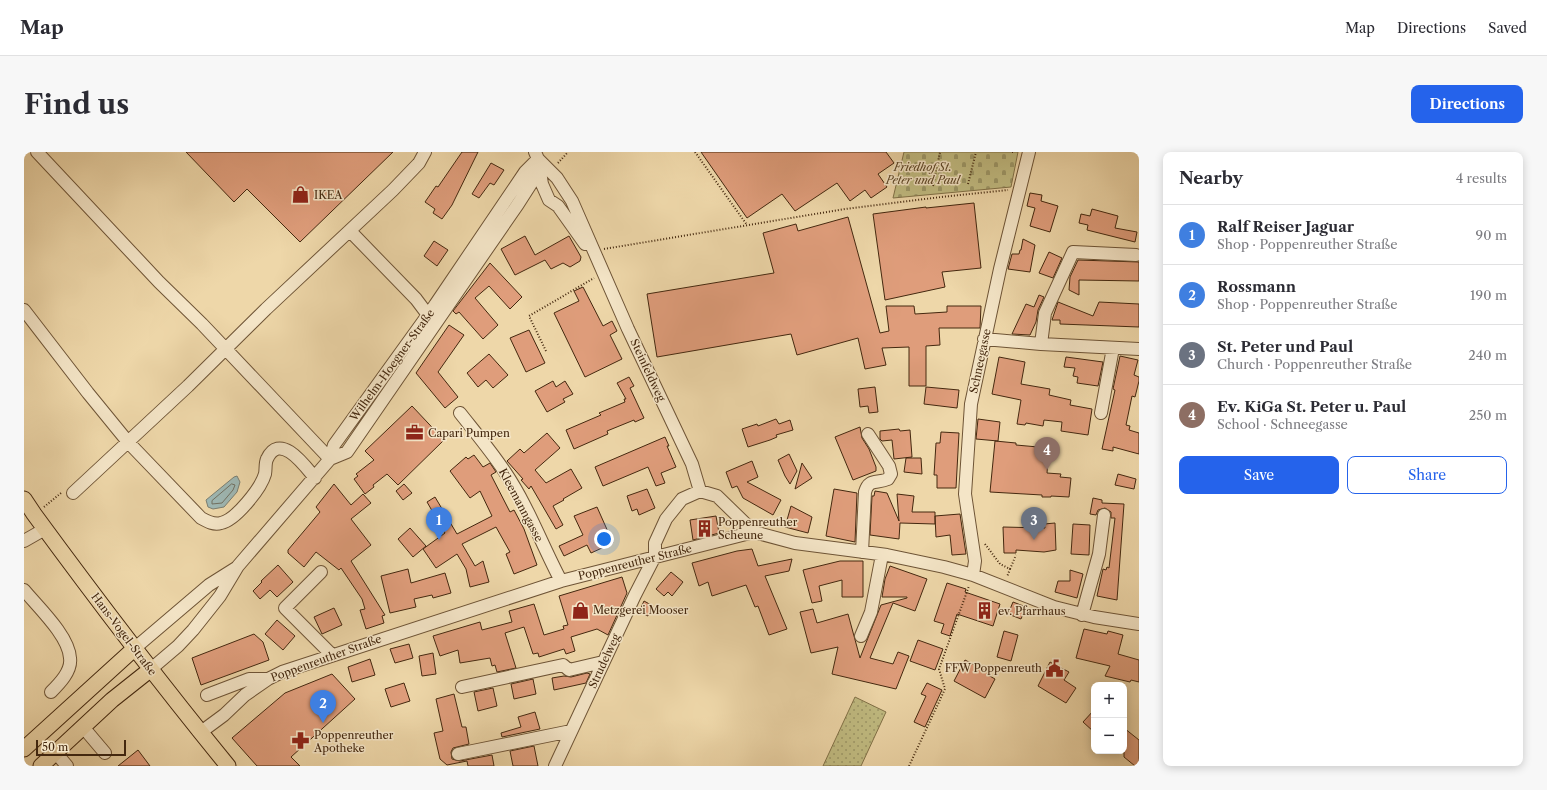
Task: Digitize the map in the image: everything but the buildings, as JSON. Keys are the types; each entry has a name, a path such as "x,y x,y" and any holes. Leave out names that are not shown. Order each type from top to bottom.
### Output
{"main road":[{"name":"Hans-Vogel-Straße","path":"24,499 44,529 151,669 228,766"},
{"path":"24,749 135,648"},
{"path":"41,766 112,700 151,669"}],"street":[{"path":"37,152 159,282 202,324 330,459"},
{"path":"68,492 128,442 350,231 419,163 425,152"},
{"name":"Schneegasse","path":"973,575 975,561 965,494 971,404 984,339 1029,152"},
{"name":"Steinfeldweg","path":"537,155 542,184 549,200 558,206 583,241 593,251"},
{"name":"Steinfeldweg","path":"537,155 557,178 572,201 628,329 692,464 700,491"},
{"name":"Wilhelm-Hoegner-Straße","path":"151,669 178,646 193,630 220,596 238,566 330,459 334,445 435,311 537,155"},
{"path":"350,231 416,299 435,311"},
{"path":"1041,344 1045,313 1073,252 1136,255"},
{"path":"24,310 128,442 201,518 215,524 222,523 236,515 258,488 265,474 266,460 271,453 277,449 287,449 295,454 315,478"},
{"path":"984,339 1041,344 1139,349"},
{"path":"1101,413 1113,348"},
{"name":"Kleemanngasse","path":"460,413 505,472 528,512 548,557 562,581"},
{"path":"862,552 865,492 867,485 871,482 881,482 888,479 891,474 889,466 868,434"},
{"path":"655,556 655,543 666,519 682,500 700,491 717,496 754,532"},
{"path":"1082,615 1099,554 1104,515"},
{"path":"24,541 44,529"},
{"name":"Poppenreuther Straße","path":"201,732 224,715 244,695 268,679 282,672 562,581 655,556 754,532 795,543 882,554 944,567 973,575 1054,607 1082,615 1139,624"},
{"path":"861,636 871,612 882,554"},
{"name":"Strudelweg","path":"555,766 603,662 655,556"},
{"name":"Wilhelm-Hoegner-Straße","path":"135,648 209,585 238,566"},
{"path":"321,572 285,608 332,655"},
{"path":"24,590 65,642 71,659 70,665 63,678 51,692"},
{"path":"462,687 563,665 569,670 603,662"},
{"path":"207,695 249,679 268,679"},
{"path":"83,726 105,753"},
{"path":"458,754 571,731"},
{"path":"56,752 67,766"}],"path":[{"path":"694,152 747,225"},
{"path":"933,186 940,152"},
{"path":"968,184 976,152"},
{"path":"593,251 845,208 1019,189"},
{"path":"546,351 529,316 603,272"},
{"path":"34,514 68,492"},
{"path":"983,541 1000,564 1010,569"},
{"path":"1003,587 1016,555"},
{"path":"909,766 945,688 939,669 973,575"}],"green space":[{"name":"Friedhof St. Peter und Paul","path":"904,152 1018,152 1011,187 893,198"},
{"path":"855,697 886,712 861,766 823,766"}],"water":[{"path":"237,476 240,482 237,492 224,507 213,509 208,507 206,500"}],"place":[{"name":"IKEA","path":"301,195"},
{"name":"Capari Pumpen","path":"415,433"},
{"name":"Ev. KiGa St. Peter u. Paul","path":"1047,470"},
{"name":"Poppenreuther Scheune","path":"705,528"},
{"name":"Ralf Reiser Jaguar","path":"439,540"},
{"name":"St. Peter und Paul","path":"1034,540"},
{"name":"Metzgerei Mooser","path":"580,610"},
{"name":"ev. Pfarrhaus","path":"985,611"},
{"name":"FFW Poppenreuth","path":"1055,668"},
{"name":"Rossmann","path":"323,723"},
{"name":"Poppenreuther Apotheke","path":"301,741"}]}
